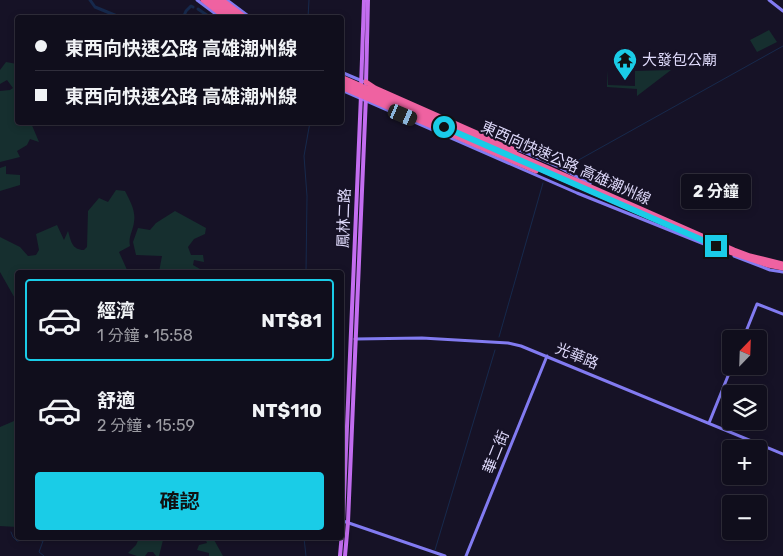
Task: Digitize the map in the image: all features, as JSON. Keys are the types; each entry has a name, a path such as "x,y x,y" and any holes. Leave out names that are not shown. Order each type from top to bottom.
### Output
{"highway":[{"path":"203,0 222,15"},
{"path":"209,0 229,15"},
{"path":"216,0 236,15"},
{"path":"222,0 242,15"},
{"name":"東西向快速公路 高雄潮州線","path":"344,78 734,250 750,256 783,263"},
{"path":"363,81 526,155 589,186"},
{"name":"東西向快速公路 高雄潮州線","path":"344,83 732,253 783,270"},
{"path":"344,90 563,183 621,205"}],"main road":[{"path":"197,0 217,15"},
{"path":"227,0 247,15"},
{"name":"鳳林二路","path":"344,533 355,339 363,99 364,0"},
{"name":"鳳林二路","path":"363,81 368,0"},
{"path":"769,0 783,10"},
{"path":"344,73 557,166 591,184 740,250 783,263"},
{"path":"363,99 613,208 747,262 770,270 783,270"},
{"name":"鳳林二路","path":"345,556 350,338 363,99"},
{"path":"747,330 757,304 783,314"},
{"name":"光華路","path":"350,338 422,338 508,343 528,348 783,454"},
{"name":"華二街","path":"466,556 547,356"},
{"path":"709,423 728,375"},
{"path":"346,521 445,556"},
{"name":"鳳林二路","path":"340,556 343,540"}],"green space":[{"path":"769,30 777,42 757,52 750,40"},
{"path":"6,62 15,64 15,125 32,125 39,142 30,139 27,145 17,151 20,157 0,162 0,91 13,88 7,80 0,84 0,70"},
{"path":"607,70 608,85 635,86 635,71 671,70 637,96 637,89 607,87"},
{"path":"6,166 6,174 20,175 20,185 0,191 0,168"},
{"path":"116,190 125,191 132,206 134,218 130,246 119,252 127,270 15,270 15,298 0,272 0,237 20,247 28,256 36,255 39,250 36,234 57,225 64,240 68,231 74,247 84,250 87,247 88,211 99,198 108,202"},
{"path":"175,211 206,228 205,234 194,239 188,247 191,255 203,255 204,262 194,260 193,265 200,269 159,270 162,256 136,255 133,242 138,228 150,230 156,223"},
{"path":"15,422 15,527 0,526 0,427"},
{"path":"138,540 163,540 159,556 156,556 153,552 148,552 145,556 128,553"},
{"path":"206,540 214,540 223,556 209,556 209,553 197,550 199,545 207,543"}],"waterway":[{"path":"90,0 95,7 115,15"},
{"path":"308,15 309,0"},
{"path":"184,15 191,6 193,7"},
{"path":"198,9 207,15"},
{"path":"566,167 783,46"},
{"path":"306,270 307,196 304,156 309,125"},
{"path":"499,337 543,183"},
{"path":"435,550 495,350"},
{"path":"11,532 15,539"},
{"path":"16,540 24,540"},
{"path":"36,540 43,541 39,552 44,556"},
{"path":"304,540 306,556"}],"place":[{"name":"大發包公廟","path":"625,81"}],"route":[{"path":"444,127 716,246"}]}
